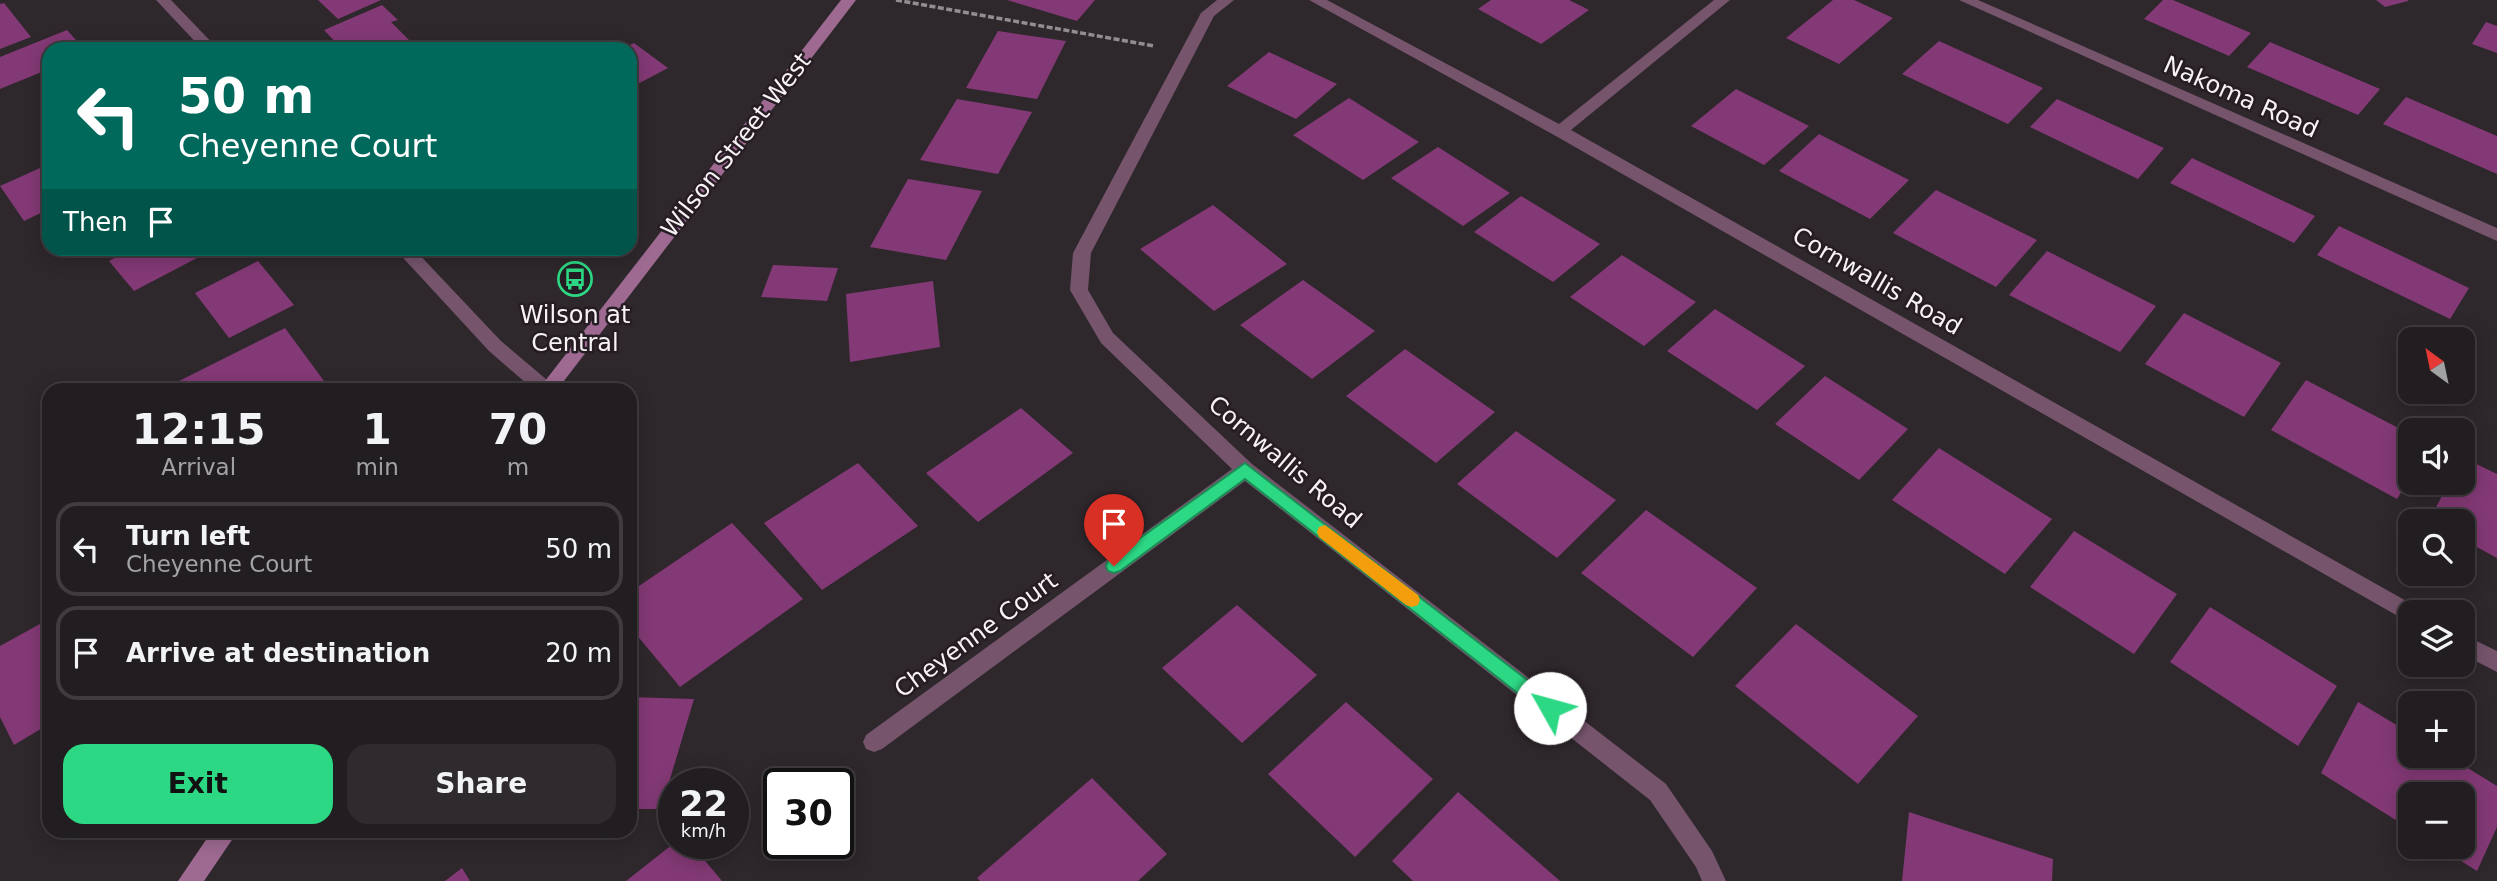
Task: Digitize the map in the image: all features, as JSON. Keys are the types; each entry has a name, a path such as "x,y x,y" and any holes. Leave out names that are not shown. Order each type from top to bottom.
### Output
{"main road":[{"name":"Wilson Street West","path":"551,383 849,0"},
{"path":"190,881 221,838"}],"street":[{"path":"163,0 203,42"},
{"name":"Cornwallis Road","path":"1227,0 1208,13 1082,253 1079,290 1107,338 1245,470 1658,792 1704,859 1714,881"},
{"name":"Cornwallis Road","path":"1316,0 1560,131 2398,606"},
{"path":"1560,131 1723,0"},
{"name":"Nakoma Road","path":"1966,0 2497,235"},
{"path":"410,256 495,346 538,383"},
{"name":"Cheyenne Court","path":"874,742 1245,470"},
{"path":"2475,650 2497,662"}],"path":[{"path":"896,0 1187,52"}],"building":[{"path":"318,0 381,0 338,19"},
{"path":"1007,0 1095,0 1077,21"},
{"path":"1491,0 1569,0 1589,10 1541,44 1478,9"},
{"path":"1833,0 1854,0 1893,18 1839,64 1786,38"},
{"path":"2163,0 2173,0 2251,33 2229,56 2144,19"},
{"path":"2376,0 2408,0 2408,1 2385,7"},
{"path":"4,3 31,37 0,49 0,4"},
{"path":"382,5 398,20 391,22 411,42 335,42 324,30"},
{"path":"2486,22 2497,26 2497,53 2472,44"},
{"path":"67,30 78,42 42,42 42,72 0,89 0,57"},
{"path":"998,31 1066,41 1037,99 966,88"},
{"path":"1939,41 2043,88 2008,124 1902,74"},
{"path":"2270,42 2380,89 2358,115 2247,67"},
{"path":"637,45 668,68 637,84"},
{"path":"1269,52 1337,84 1296,119 1227,86"},
{"path":"1736,89 1809,126 1764,165 1691,126"},
{"path":"2406,97 2497,136 2497,174 2383,124"},
{"path":"1349,98 1419,142 1363,180 1293,135"},
{"path":"957,99 1032,112 998,174 920,160"},
{"path":"2057,99 2164,148 2138,179 2030,127"},
{"path":"1819,134 1909,180 1870,219 1779,171"},
{"path":"1438,147 1510,193 1463,226 1391,178"},
{"path":"2192,158 2315,216 2294,243 2170,183"},
{"path":"42,167 42,212 24,221 0,186"},
{"path":"908,179 982,191 946,260 870,247"},
{"path":"1936,190 2037,240 1996,287 1893,233"},
{"path":"1521,196 1600,244 1553,282 1474,232"},
{"path":"1213,205 1287,264 1214,311 1140,249"},
{"path":"2339,226 2469,288 2450,319 2317,255"},
{"path":"2047,251 2156,306 2120,352 2009,295"},
{"path":"1622,255 1696,302 1644,346 1570,297"},
{"path":"118,256 201,256 134,291 109,261"},
{"path":"258,261 294,305 229,338 195,293"},
{"path":"773,265 838,268 827,301 761,297"},
{"path":"1303,280 1375,331 1312,379 1240,325"},
{"path":"933,281 940,347 850,362 846,294"},
{"path":"1715,309 1805,366 1757,410 1667,351"},
{"path":"2184,313 2281,363 2244,417 2145,364"},
{"path":"285,328 324,381 320,383 175,383"},
{"path":"1405,349 1495,412 1436,463 1346,396"},
{"path":"1825,376 1908,429 1859,480 1775,424"},
{"path":"2306,380 2398,428 2399,495 2397,499 2271,430"},
{"path":"1021,408 1073,453 978,522 926,473"},
{"path":"1516,431 1616,500 1557,558 1457,484"},
{"path":"1939,448 2052,519 2005,574 1892,500"},
{"path":"858,463 918,526 822,590 764,523"},
{"path":"2475,463 2497,474 2497,558 2475,546 2475,509 2435,509 2443,495 2475,495"},
{"path":"1646,510 1757,588 1693,657 1581,573"},
{"path":"732,523 803,599 680,687 637,635 637,587"},
{"path":"2074,531 2177,594 2134,654 2030,587"},
{"path":"1237,605 1317,675 1242,743 1162,668"},
{"path":"2210,607 2337,686 2298,746 2170,662"},
{"path":"42,623 42,728 14,745 0,717 0,646"},
{"path":"1796,624 1918,716 1858,784 1735,686"},
{"path":"637,697 694,699 673,768 658,768 658,809 637,809"},
{"path":"1346,702 1433,779 1355,857 1268,774"},
{"path":"2358,702 2398,726 2398,768 2468,768 2497,786 2497,827 2477,871 2458,859 2475,859 2475,782 2398,782 2398,821 2321,773"},
{"path":"1092,778 1167,854 1138,881 980,881 977,878"},
{"path":"1458,792 1560,881 1413,881 1392,861"},
{"path":"1909,812 2053,859 2052,881 1902,881"},
{"path":"658,856 658,859 704,859 722,881 626,881"},
{"path":"462,868 470,881 445,881"}],"slow traffic":[{"path":"1325,532 1412,600"}],"place":[{"name":"Wilson at Central","path":"575,279"}],"route":[{"path":"1114,566 1245,470 1550,708"}]}
